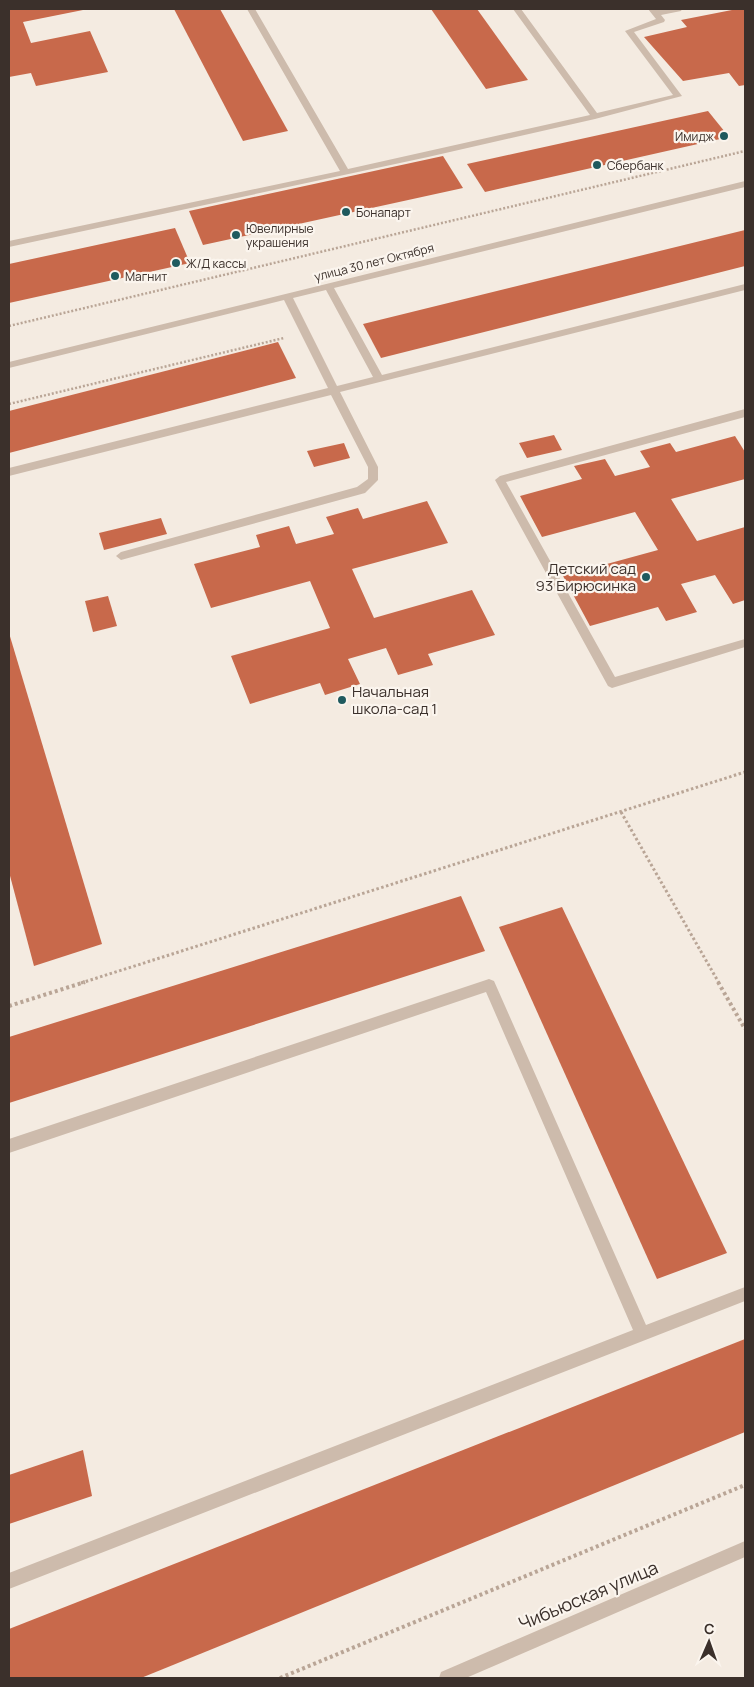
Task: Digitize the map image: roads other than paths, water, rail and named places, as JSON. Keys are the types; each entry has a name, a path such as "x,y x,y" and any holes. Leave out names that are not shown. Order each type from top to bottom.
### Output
{"street":[{"path":"251,9 345,172"},
{"path":"517,9 595,116"},
{"path":"654,11 678,9"},
{"path":"9,244 345,172 678,96 629,31 661,20 654,11"},
{"name":"улица 30 лет Октября","path":"9,365 745,184"},
{"path":"328,286 350,321 380,379"},
{"path":"9,472 745,287"},
{"path":"121,556 361,490 373,480 373,467 307,332 287,296"},
{"path":"745,414 500,480 612,683 745,642"},
{"path":"9,1146 489,985 642,1334"},
{"path":"9,1581 745,1294"},
{"name":"Чибьюская улица","path":"447,1678 745,1549"}],"place":[{"name":"Имидж","path":"724,136"},
{"name":"Сбербанк","path":"597,165"},
{"name":"Бонапарт","path":"346,212"},
{"name":"Ювелирные украшения","path":"236,235"},
{"name":"Ж/Д кассы","path":"176,263"},
{"name":"Магнит","path":"115,276"},
{"name":"Детский сад 93 Бирюсинка","path":"646,577"},
{"name":"Начальная школа-сад 1","path":"342,700"}]}
